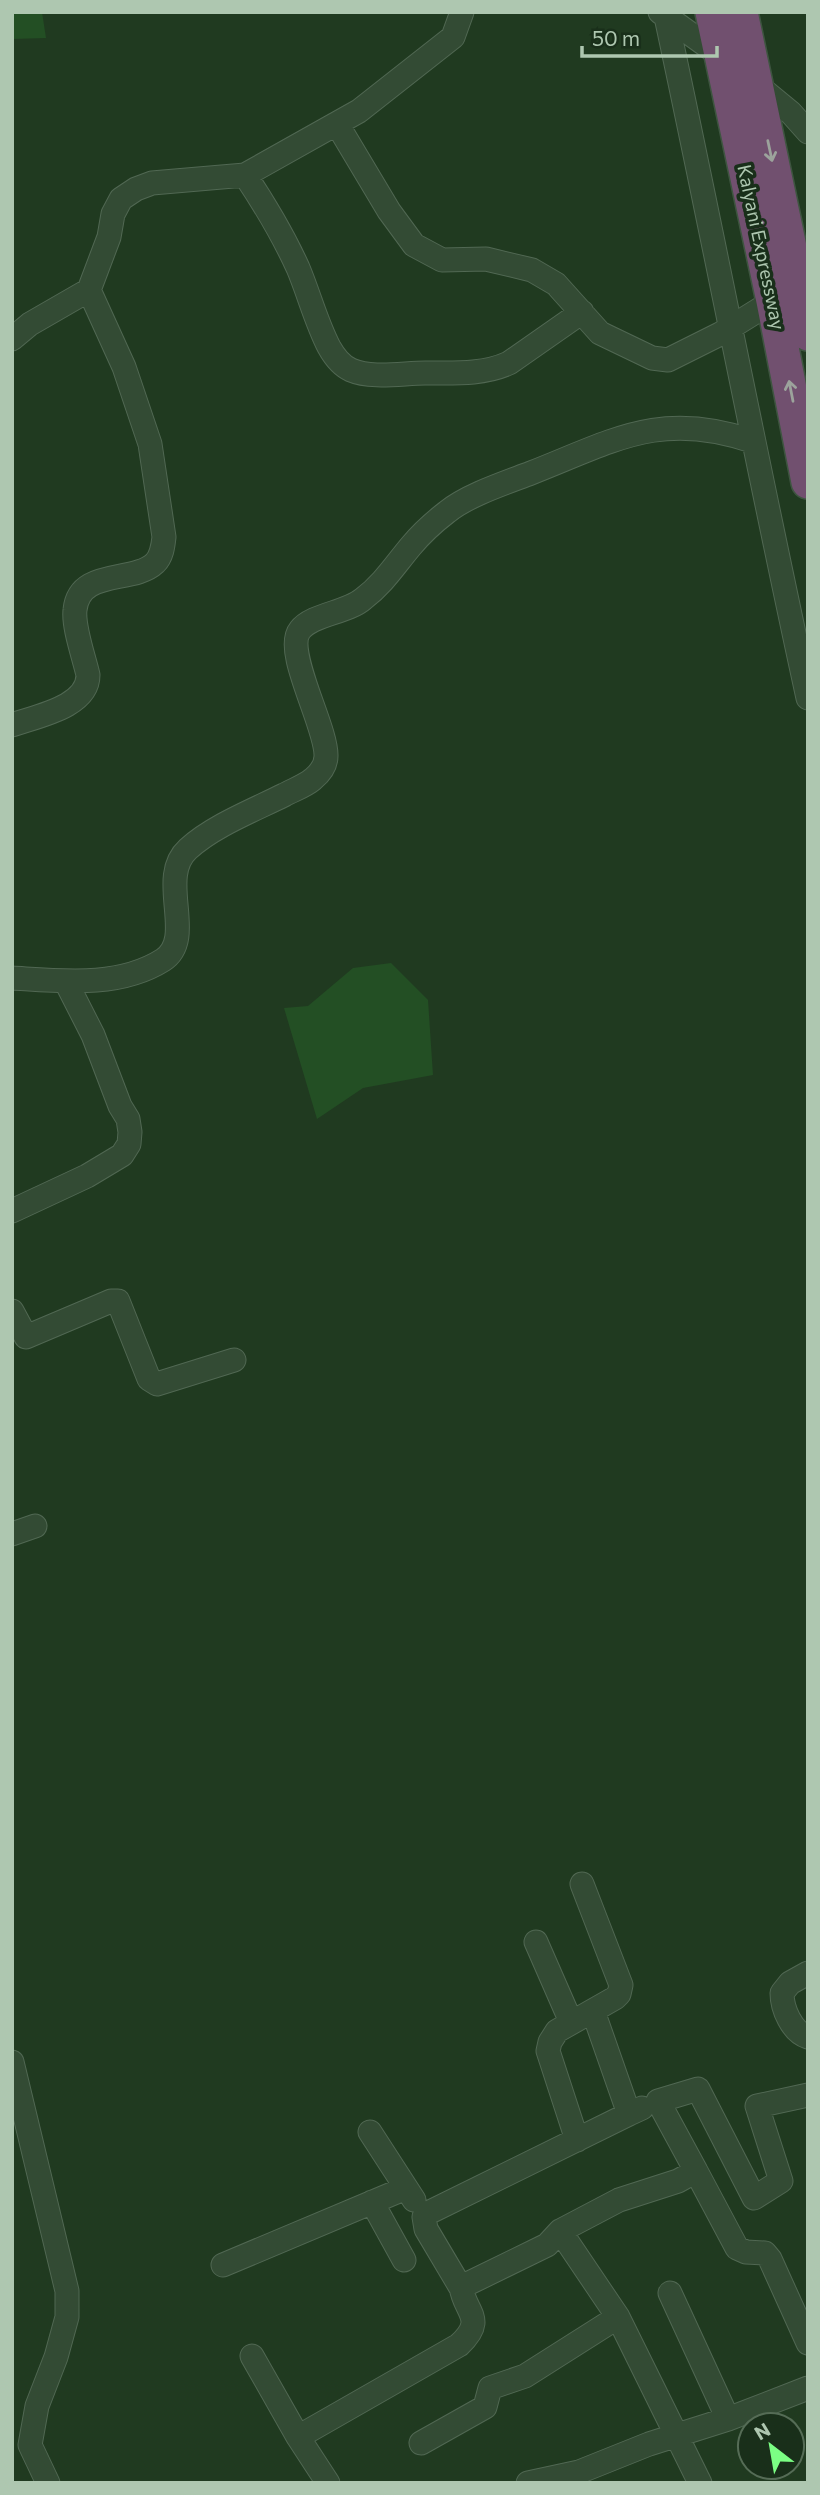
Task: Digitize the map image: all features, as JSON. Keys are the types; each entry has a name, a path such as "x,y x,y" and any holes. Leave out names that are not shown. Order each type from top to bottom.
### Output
{"highway":[{"name":"Kalyani Expressway","path":"712,12 721,56 743,87 808,334"},
{"name":"Kalyani Expressway","path":"741,12 743,87 773,301 808,482"}],"street":[{"path":"12,338 30,324 89,289 109,237 113,215 121,199 152,183 245,175 359,111 453,37 461,12"},
{"path":"663,13 721,56"},
{"path":"663,13 732,327 752,441 808,698"},
{"path":"743,87 791,113 808,132"},
{"path":"337,124 389,211 414,245 442,260 486,259 532,270 556,284 600,333 652,358 668,360 732,327 773,301"},
{"path":"245,175 274,219 297,266 330,347 339,361 351,370 371,373 483,372 509,363 582,312"},
{"path":"12,725 65,706 88,685 75,611 79,597 86,588 102,579 141,571 155,563 162,553 164,537 150,444 124,367 89,289"},
{"path":"12,978 66,982 106,979 160,962 170,955 175,947 177,920 173,875 180,858 190,847 228,823 310,782 321,771 326,757 322,733 297,657 295,641 299,630 308,623 359,603 379,586 411,545 450,510 492,489 639,431 676,427 707,428 752,441"},
{"path":"12,1211 87,1177 122,1155 129,1144 128,1119 120,1106 93,1035 66,982"},
{"path":"12,1311 26,1337 111,1301 118,1301 149,1379 157,1384 233,1360"},
{"path":"12,1534 35,1526"},
{"path":"576,2140 548,2051 550,2042 557,2031 619,1994 621,1984 582,1884"},
{"path":"536,1942 571,2022"},
{"path":"808,1973 790,1983 782,1993 782,2002 796,2031 808,2037"},
{"path":"593,2011 629,2114"},
{"path":"12,2062 18,2112 67,2291 67,2317 56,2357 37,2406 30,2445 48,2483"},
{"path":"424,2217 629,2114 658,2101 698,2090 754,2198 780,2181 757,2106 808,2095"},
{"path":"658,2101 737,2248 746,2252 765,2253 771,2259 808,2343"},
{"path":"298,2437 459,2345 473,2326 470,2308 426,2229 424,2217 370,2132"},
{"path":"461,2288 547,2245 560,2231 619,2200 678,2181 696,2171"},
{"path":"223,2265 406,2188"},
{"path":"372,2202 404,2260"},
{"path":"560,2231 618,2317 700,2483"},
{"path":"670,2293 728,2419"},
{"path":"421,2443 485,2407 490,2388 525,2376 618,2317"},
{"path":"252,2356 298,2437 328,2483"},
{"path":"528,2483 579,2472 807,2390"}],"shaded area":[{"path":"12,12 42,12 46,38 12,39"},
{"path":"391,963 428,1000 433,1075 363,1088 317,1119 284,1008 308,1006 353,968"}]}
